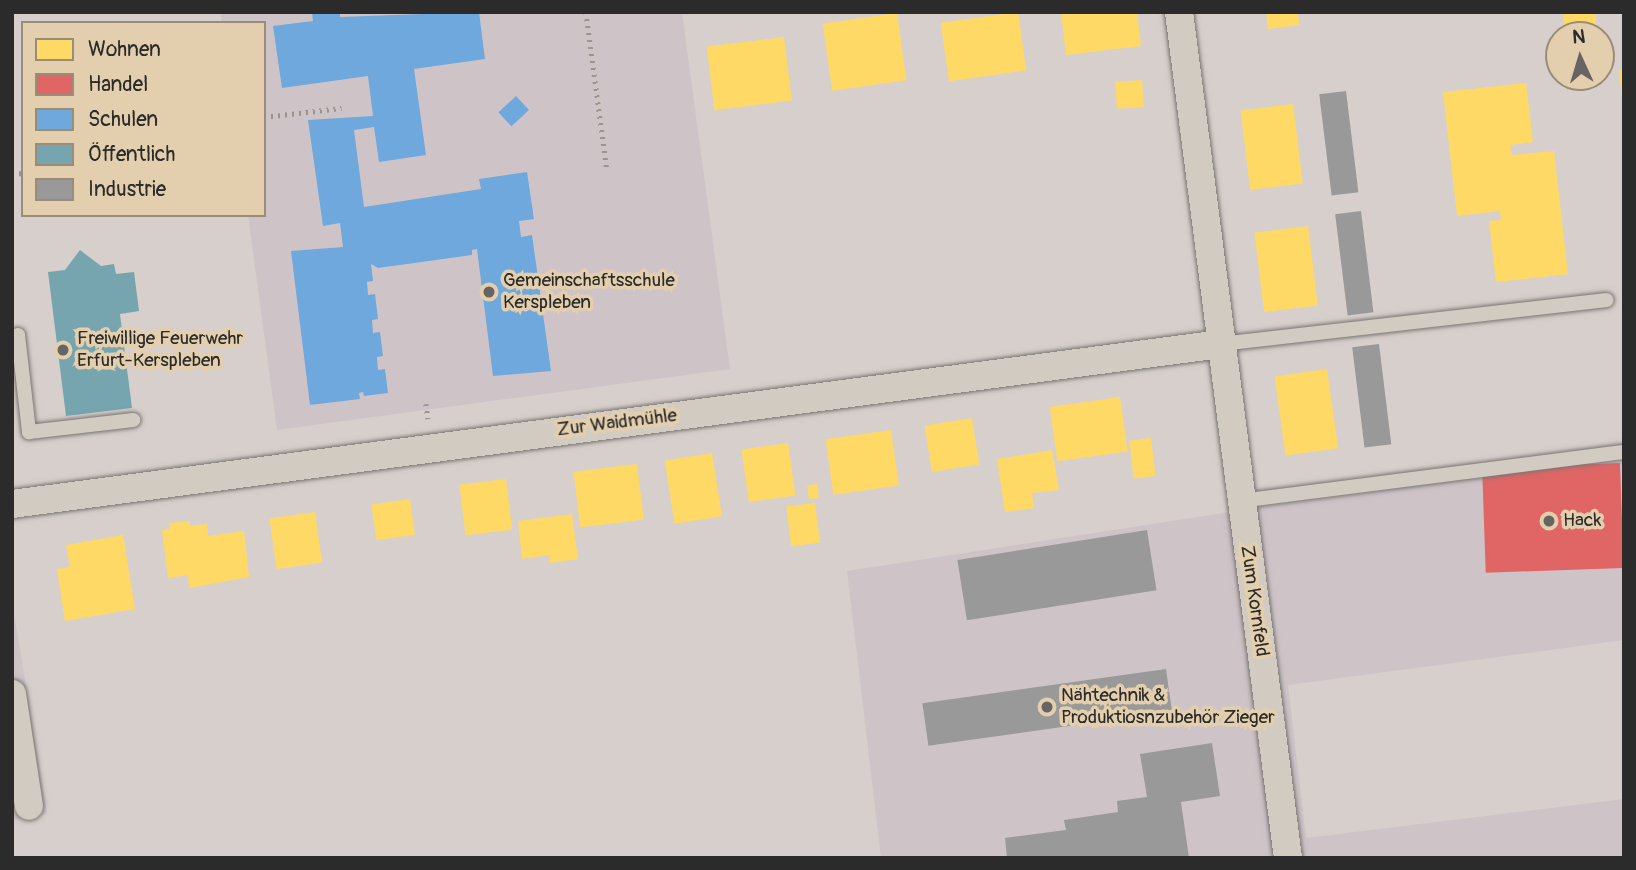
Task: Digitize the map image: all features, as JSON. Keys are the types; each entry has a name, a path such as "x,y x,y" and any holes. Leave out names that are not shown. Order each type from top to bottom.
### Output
{"street":[{"name":"Zum Kornfeld","path":"1180,12 1240,501 1288,858"},
{"name":"Zur Waidmühle","path":"12,504 1221,344"},
{"path":"12,694 16,748 29,806"}],"lane":[{"path":"1221,344 1607,300"},
{"path":"18,335 18,376 29,432 133,420"},
{"path":"1240,501 1624,452"}],"path":[{"path":"586,12 607,169"},
{"path":"266,117 341,108"}],"shaded area":[{"name":"Gemeinschaftsschule Kerspleben","path":"220,12 682,12 730,369 277,430 248,217 266,217 266,21 222,21"},
{"path":"1624,459 1624,640 1288,685 1306,838 1624,799 1624,858 881,858 847,571 1269,506"},
{"path":"12,601 47,814 12,820"}],"building: Wohnen":[{"path":"1018,12 1026,70 949,81 941,23"},
{"path":"1061,12 1137,12 1141,46 1066,55"},
{"path":"1266,12 1298,12 1299,25 1268,29"},
{"path":"1564,12 1596,12 1596,21 1564,21"},
{"path":"897,13 906,80 832,91 823,23"},
{"path":"784,37 792,101 714,110 707,47"},
{"path":"1624,69 1624,99 1622,99 1619,70"},
{"path":"1142,80 1144,107 1117,109 1115,82"},
{"path":"1526,83 1533,142 1510,145 1512,155 1554,151 1568,274 1496,282 1489,221 1501,220 1500,211 1457,216 1443,92"},
{"path":"1293,104 1303,183 1250,190 1240,110"},
{"path":"1308,226 1318,305 1264,312 1254,233"},
{"path":"1327,369 1338,448 1286,456 1275,376"},
{"path":"1120,397 1128,451 1057,461 1050,407"},
{"path":"972,418 979,464 932,472 925,426"},
{"path":"891,430 899,485 833,495 826,439"},
{"path":"1151,438 1156,476 1134,478 1129,441"},
{"path":"788,443 795,495 749,502 741,450"},
{"path":"1052,450 1059,490 1032,493 1034,508 1005,512 997,459"},
{"path":"712,453 722,516 675,524 665,461"},
{"path":"637,464 644,520 580,527 573,472"},
{"path":"506,479 512,530 466,535 459,485"},
{"path":"817,484 819,498 809,499 807,485"},
{"path":"410,499 415,535 376,540 371,504"},
{"path":"815,503 820,543 791,546 786,507"},
{"path":"315,512 322,563 277,569 269,518"},
{"path":"572,514 578,559 550,563 549,555 522,559 518,521"},
{"path":"190,521 190,526 207,524 208,536 244,531 249,577 189,588 188,575 168,578 162,530 170,529 169,523"},
{"path":"123,535 135,609 65,621 57,569 70,567 66,545"}],"building: Handel":[{"path":"1620,463 1624,568 1486,573 1482,468"}],"building: Schulen":[{"path":"312,12 340,12 340,17 479,12 485,59 414,69 426,155 379,162 374,127 354,130 364,207 481,189 479,179 527,172 534,219 519,221 521,237 532,235 551,371 493,376 477,249 472,250 472,255 378,268 371,264 373,281 367,282 368,295 375,294 378,319 372,320 373,333 380,332 383,356 377,357 378,370 385,369 388,393 364,396 363,392 359,393 360,399 310,405 291,251 343,247 340,223 323,226 308,120 373,116 368,76 282,88 273,26 313,21"},
{"path":"516,96 529,110 511,126 498,112"}],"building: Öffentlich":[{"path":"80,250 101,266 114,264 116,274 134,272 139,311 120,314 132,408 66,416 48,272 65,270"}],"building: Industrie":[{"path":"1346,91 1358,192 1332,196 1319,94"},
{"path":"1361,211 1373,312 1348,315 1335,214"},
{"path":"1379,344 1391,444 1365,448 1352,347"},
{"path":"1147,530 1157,590 967,620 957,560"},
{"name":"Nähtechnik & Produktiosnzubehör Zieger","path":"1166,669 1172,712 928,746 922,703"},
{"path":"1212,743 1220,796 1181,802 1189,858 1007,858 1005,838 1066,830 1064,820 1118,812 1117,801 1147,797 1140,754"}],"place":[{"name":"Gemeinschaftsschule Kerspleben","path":"489,292"},
{"name":"Freiwillige Feuerwehr Erfurt-Kerspleben","path":"63,350"},
{"name":"Hack","path":"1549,521"},
{"name":"Nähtechnik & Produktiosnzubehör Zieger","path":"1047,707"}]}
